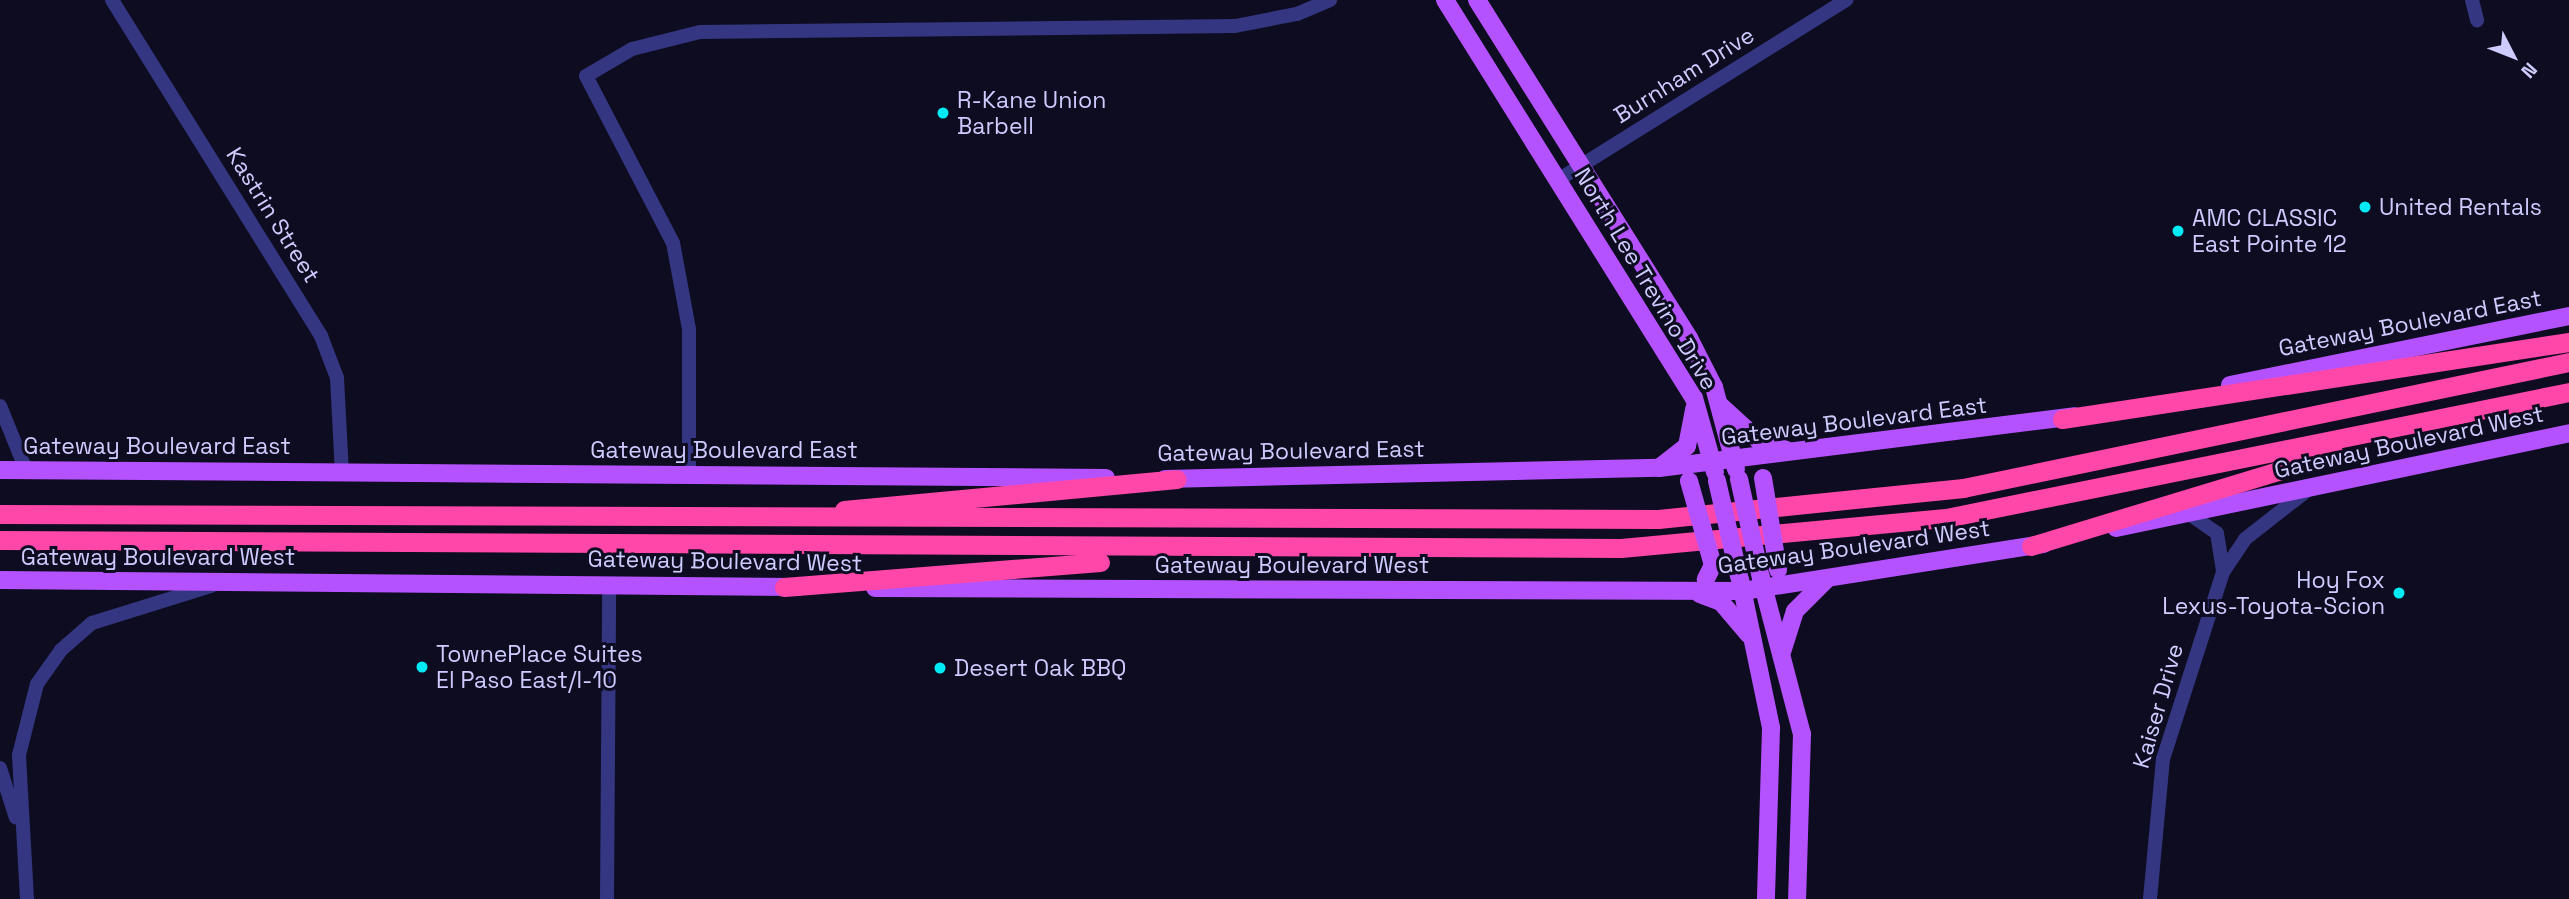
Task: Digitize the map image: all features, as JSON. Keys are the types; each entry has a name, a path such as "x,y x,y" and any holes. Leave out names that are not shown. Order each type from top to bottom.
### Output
{"highway":[{"path":"2062,419 2569,342"},
{"path":"0,514 1611,521 1814,507 2062,470 2569,362"},
{"path":"2031,546 2237,481 2519,412 2569,392"},
{"path":"0,540 1291,551 1620,548 1876,528 2028,505 2569,392"},
{"path":"802,519 882,505 1177,479"},
{"path":"784,587 988,566 1291,551"}],"main road":[{"name":"North Lee Trevino Drive","path":"1445,0 1694,398 1713,463 1759,658 1772,750 1766,899"},
{"name":"North Lee Trevino Drive","path":"1477,0 1689,338 1721,406 1804,754 1797,899"},
{"name":"Gateway Boulevard East","path":"0,470 1177,479 1659,468 2062,419 2569,316"},
{"path":"1694,398 1690,441 1659,468 1689,481 1713,565 1699,585 1740,619 1759,658"},
{"path":"1721,406 1759,441 1797,453"},
{"name":"Gateway Boulevard West","path":"0,580 784,587 1802,583 2031,546 2569,433"},
{"path":"1797,453 1763,478 1778,570 1802,583"},
{"path":"1782,655 1794,611 1826,580"}],"street":[{"name":"Kastrin Street","path":"112,0 321,336 337,378 342,472"},
{"path":"689,474 689,329 673,243 586,76 632,49 700,32 1235,26 1287,17 1330,0"},
{"name":"Burnham Drive","path":"1558,180 1846,0"},
{"path":"2472,0 2477,20"},
{"path":"0,406 26,470"},
{"name":"Kaiser Drive","path":"2150,899 2163,759 2222,572 2245,540 2310,488"},
{"name":"Kaiser Drive","path":"2188,513 2217,533 2222,572"},
{"path":"27,899 23,839 24,719 37,684 61,650 116,611 228,582"},
{"path":"607,899 609,584"},
{"path":"0,768 23,839"}],"place":[{"name":"R-Kane Union Barbell","path":"943,113"},
{"name":"United Rentals","path":"2365,207"},
{"name":"AMC CLASSIC East Pointe 12","path":"2178,231"},
{"name":"Hoy Fox Lexus-Toyota-Scion","path":"2399,593"},
{"name":"TownePlace Suites El Paso East/I-10","path":"422,667"},
{"name":"Desert Oak BBQ","path":"940,668"}]}
